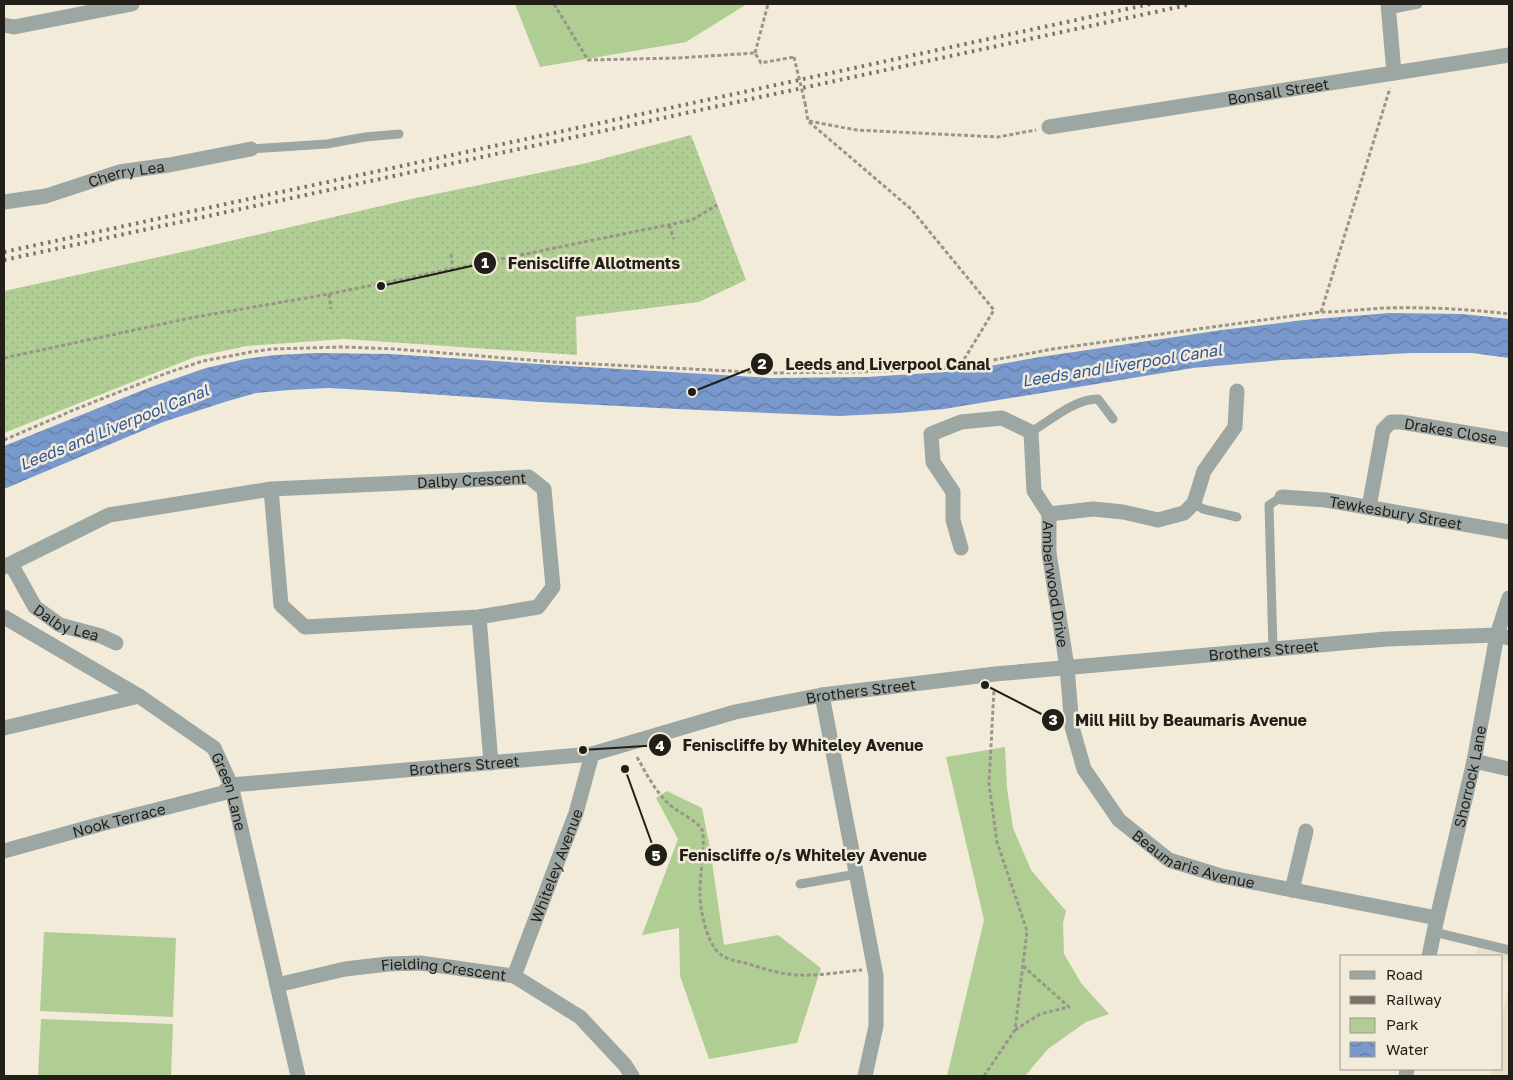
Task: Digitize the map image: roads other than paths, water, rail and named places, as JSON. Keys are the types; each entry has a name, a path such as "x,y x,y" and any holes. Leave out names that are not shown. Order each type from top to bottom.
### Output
{"street":[{"path":"4,26 14,26 132,4"},
{"path":"1388,7 1394,73"},
{"name":"Bonsall Street","path":"1048,127 1394,73 1508,59"},
{"name":"Cherry Lea","path":"4,202 46,196 119,172 169,165 251,149"},
{"path":"1049,514 1093,509 1123,512 1158,520 1184,513 1194,503 1204,471 1235,427 1237,391"},
{"path":"961,548 953,520 953,492 933,462 931,434 961,422 1002,418 1031,432"},
{"name":"Drakes Close","path":"1369,507 1383,430 1391,422 1509,440"},
{"name":"Amberwood Drive","path":"1031,432 1034,491 1049,514 1049,553 1067,667"},
{"name":"Dalby Crescent","path":"109,515 271,489 529,477 544,489 553,587 538,607 478,617 305,627 281,605 271,489"},
{"name":"Tewkesbury Street","path":"1282,497 1326,500 1509,532"},
{"name":"Dalby Lea","path":"109,515 8,565 35,607 60,626 101,636 116,644"},
{"name":"Shorrock Lane","path":"1429,955 1503,636 1509,598"},
{"path":"478,617 490,763"},
{"name":"Green Lane","path":"4,618 139,696 214,748 231,786 298,1076"},
{"name":"Brothers Street","path":"231,786 592,754 735,712 822,695 995,674 1386,639 1503,636"},
{"name":"Beaumaris Avenue","path":"1067,667 1072,727 1084,769 1119,820 1169,860 1221,876 1292,890 1436,925"},
{"path":"822,695 876,976 876,1026 865,1076"},
{"path":"4,728 139,696"},
{"name":"Whiteley Avenue","path":"514,976 576,813 592,754"},
{"path":"1474,762 1509,770"},
{"name":"Nook Terrace","path":"4,851 223,793 231,786"},
{"path":"1292,890 1306,831"},
{"name":"Fielding Crescent","path":"277,985 345,969 388,964 420,963 514,976 580,1017 625,1065 632,1076"}],"lane":[{"path":"1388,7 1418,4"},
{"path":"251,149 327,144 365,137 399,134"},
{"path":"1031,432 1077,403 1090,399 1098,399 1113,419"},
{"path":"1273,650 1269,505 1282,497"},
{"path":"1194,503 1202,508 1237,517"},
{"path":"800,884 857,874"},
{"path":"1436,925 1509,950"}],"water":[{"path":"1389,313 1463,314 1509,319 1509,358 1472,353 1411,353 1282,360 1193,368 944,409 839,416 540,402 329,388 289,390 256,393 163,422 4,489 4,446 148,388 206,368 245,359 275,355 317,353 390,354 772,378 866,377 961,371 1040,357 1222,330 1304,320"}],"railway":[{"path":"4,252 1150,4"},
{"path":"4,260 1192,4"}],"place":[{"name":"Feniscliffe Allotments","path":"381,286"},
{"name":"Leeds and Liverpool Canal","path":"692,392"},
{"name":"Mill Hill by Beaumaris Avenue","path":"985,685"},
{"name":"Feniscliffe by Whiteley Avenue","path":"583,750"},
{"name":"Feniscliffe o/s Whiteley Avenue","path":"625,769"}]}
